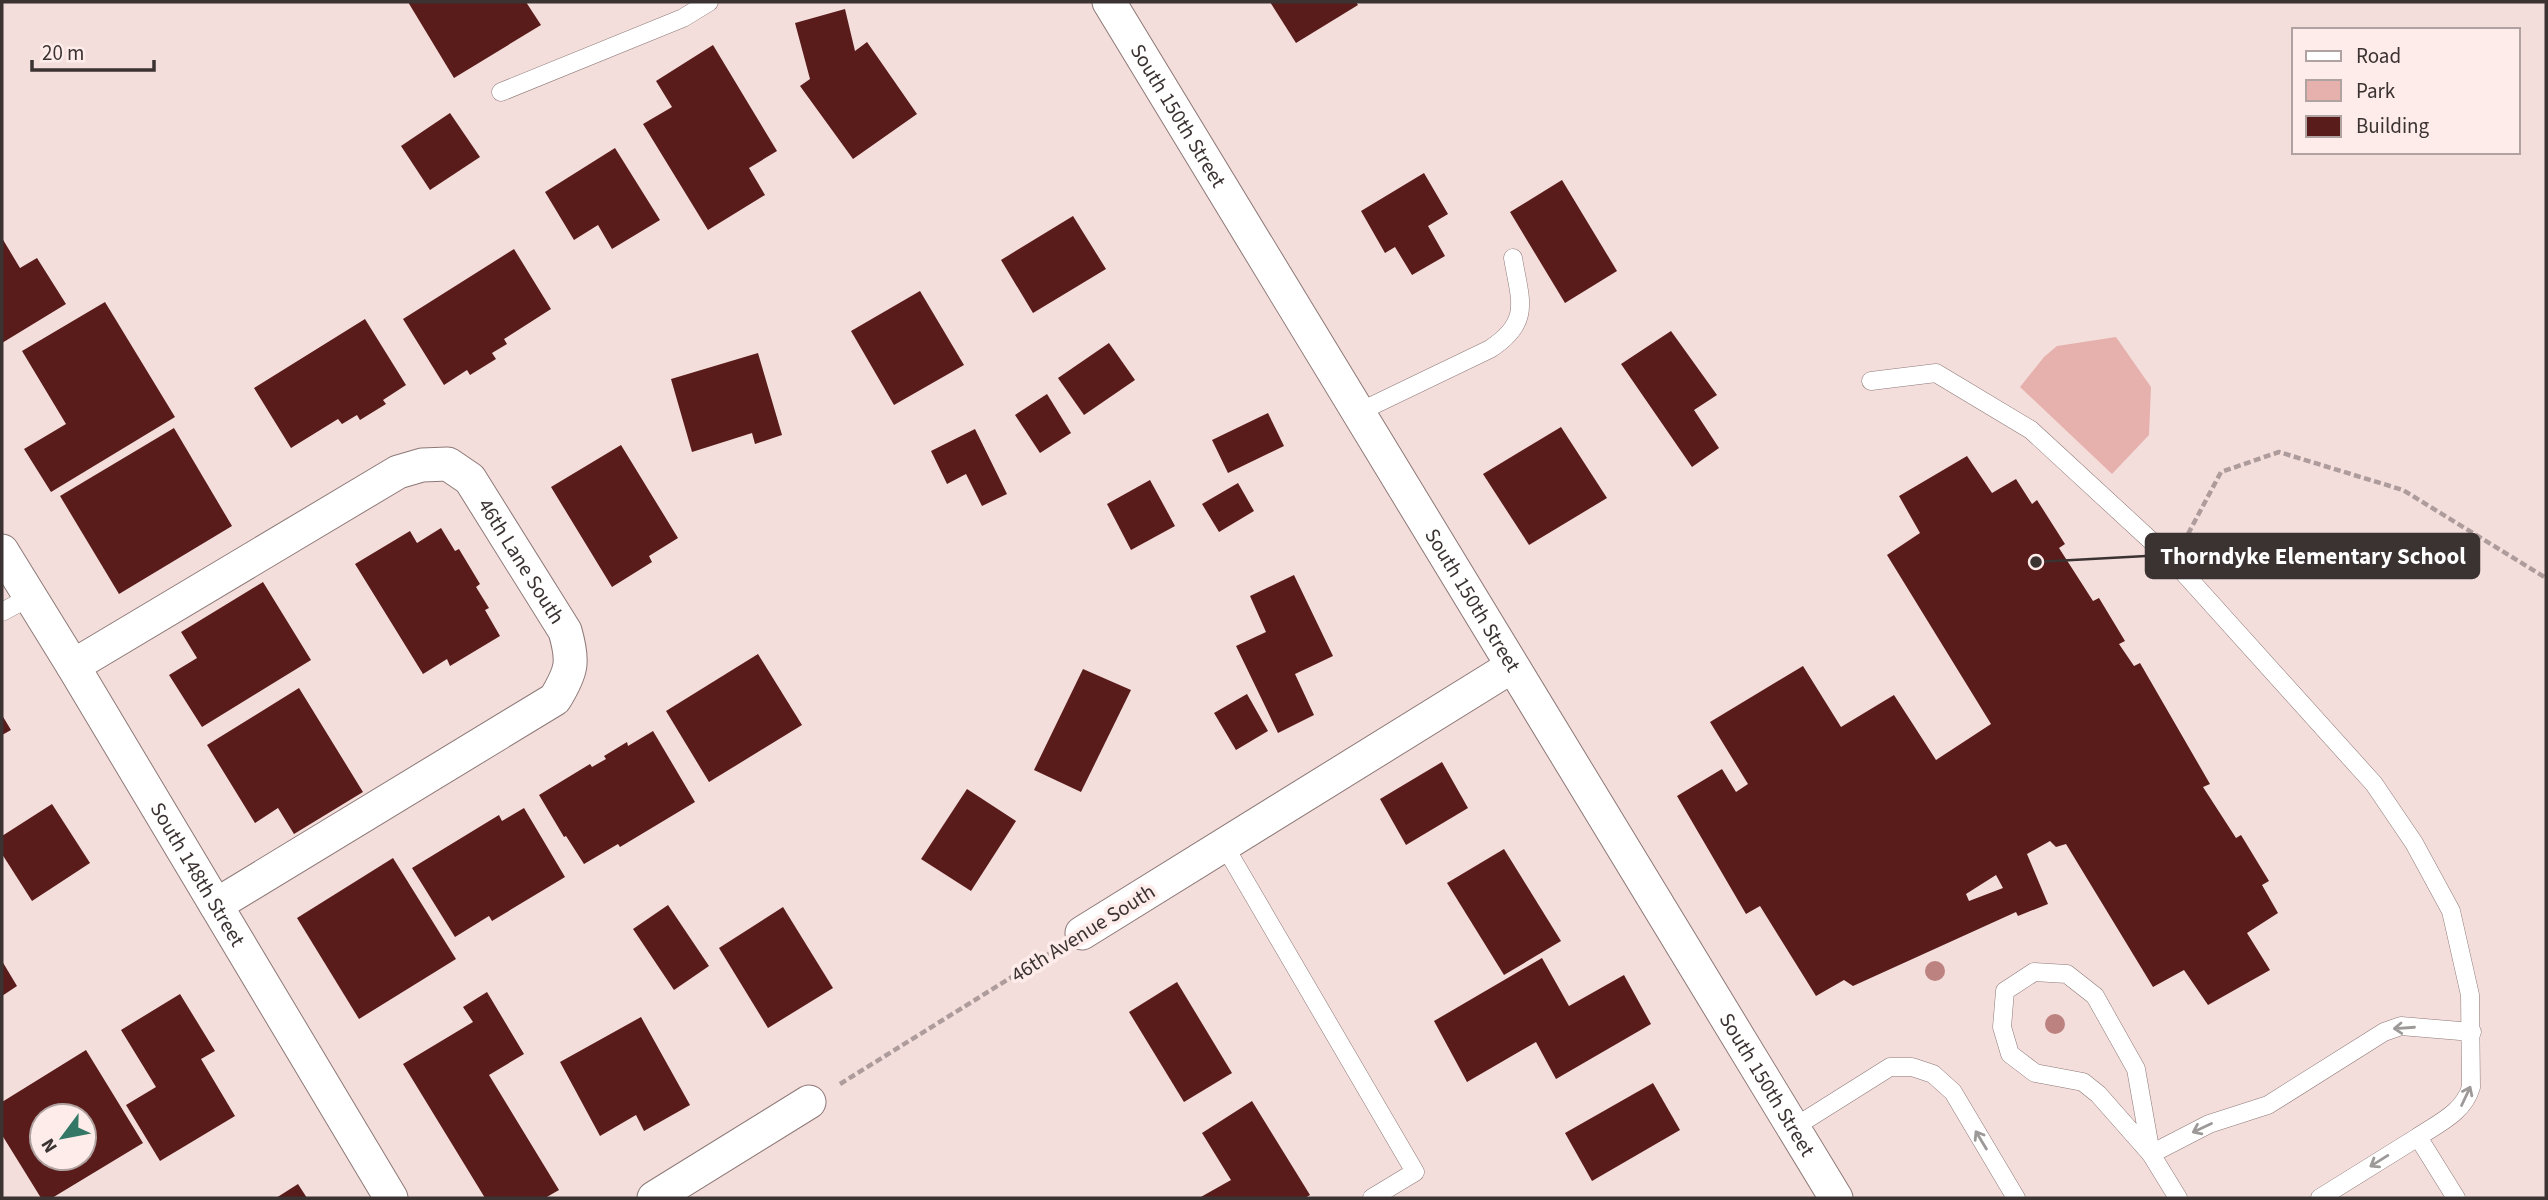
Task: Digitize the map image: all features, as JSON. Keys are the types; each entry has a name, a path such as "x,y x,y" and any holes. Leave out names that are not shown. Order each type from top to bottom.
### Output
{"street":[{"name":"South 150th Street","path":"1109,2 1836,1198"},
{"name":"46th Lane South","path":"73,666 398,472 422,465 449,464 470,479 565,631 570,650 570,676 555,699 216,905"},
{"name":"South 148th Street","path":"2,551 16,605 73,666 391,1198"},
{"name":"46th Avenue South","path":"1082,933 1511,667"},
{"path":"654,1198 809,1102"}],"lane":[{"path":"501,92 683,18 709,2"},
{"path":"1357,413 1508,338 1516,326 1521,308 1513,258"},
{"path":"1871,381 1936,373 2031,430 2173,561 2374,784 2414,844 2451,911 2470,995 2471,1087 2459,1110 2324,1197"},
{"path":"1224,845 1415,1172 1372,1198"},
{"path":"2151,1153 2136,1069 2095,996 2067,974 2035,972 2005,991 2002,1027 2010,1054 2035,1073 2083,1082 2098,1094 2151,1153 2178,1198"},
{"path":"2151,1153 2209,1124 2268,1105 2384,1032 2402,1026 2472,1032"},
{"path":"1793,1128 1890,1067 1912,1067 1933,1074 1953,1092 2016,1198"},
{"path":"2418,1138 2456,1198"}],"path":[{"path":"2173,561 2221,471 2279,452 2403,490 2546,578"},
{"name":"46th Avenue South","path":"809,1102 1082,933"}],"green space":[{"path":"2116,337 2151,387 2149,435 2112,474 2020,387 2044,357 2057,346"}],"building":[{"path":"408,2 526,2 541,25 454,78"},
{"path":"1270,2 1356,2 1358,5 1296,43"},
{"path":"845,9 855,51 867,42 917,114 853,159 800,86 810,79 795,23"},
{"path":"713,45 777,151 749,168 765,195 708,230 643,124 672,107 656,81"},
{"path":"450,113 480,157 430,190 401,146"},
{"path":"615,148 660,220 612,249 598,225 574,240 545,192"},
{"path":"1424,173 1448,214 1428,226 1445,256 1412,275 1395,247 1385,253 1361,211"},
{"path":"1562,180 1617,271 1565,303 1510,212"},
{"path":"1073,216 1106,269 1033,313 1001,260"},
{"path":"2,238 20,268 37,258 66,304 2,343"},
{"path":"514,249 551,309 504,339 507,344 492,353 496,359 470,375 467,370 444,385 403,319"},
{"path":"920,291 964,365 894,405 851,331"},
{"path":"105,302 175,417 51,492 24,449 66,424 22,351"},
{"path":"365,319 406,385 383,400 386,404 360,420 357,415 342,424 338,419 291,448 254,388"},
{"path":"1671,331 1717,395 1694,410 1719,448 1692,467 1621,364"},
{"path":"1109,343 1135,380 1084,415 1058,378"},
{"path":"758,353 782,435 755,444 752,433 692,452 671,379"},
{"path":"1047,394 1071,433 1040,453 1015,415"},
{"path":"1268,413 1284,446 1228,473 1212,440"},
{"path":"1561,427 1607,498 1529,545 1483,474"},
{"path":"174,428 232,526 119,594 60,496"},
{"path":"975,429 1007,494 982,506 966,474 947,484 931,451"},
{"path":"621,445 678,538 649,556 652,562 612,587 551,487"},
{"path":"1967,456 1992,493 2016,479 2032,504 2037,500 2065,544 2059,548 2093,601 2099,598 2125,641 2119,644 2134,666 2140,663 2210,784 2203,787 2236,838 2241,835 2269,881 2262,885 2278,913 2247,933 2270,970 2208,1005 2184,970 2153,987 2066,844 2056,847 2050,841 2027,854 2048,904 2018,916 2016,912 1853,986 1844,980 1816,996 1760,906 1746,914 1677,796 1722,769 1736,792 1748,784 1710,722 1803,666 1841,727 1894,695 1936,760 1991,724 1887,555 1920,533 1899,496","holes":["1996,875 2003,888 1969,901 1966,894"]},
{"path":"1150,480 1175,526 1131,550 1107,504"},
{"path":"1238,483 1254,511 1219,532 1202,504"},
{"path":"441,528 455,551 459,549 480,584 476,587 489,608 485,610 500,636 450,666 447,659 423,674 355,564 410,531 417,543"},
{"path":"1294,575 1333,656 1295,674 1314,715 1278,733 1236,646 1266,632 1250,596"},
{"path":"263,582 311,660 202,727 169,675 197,658 181,632"},
{"path":"758,654 802,725 709,782 666,711"},
{"path":"1083,669 1131,690 1081,792 1034,770"},
{"path":"299,688 363,792 294,834 278,808 255,823 207,745"},
{"path":"1247,694 1268,731 1236,750 1214,713"},
{"path":"2,715 11,730 2,735"},
{"path":"653,731 695,802 620,847 618,844 584,864 539,795 590,764 592,767 606,759 604,756 627,742 628,746"},
{"path":"1442,762 1468,808 1406,845 1380,799"},
{"path":"967,789 1016,821 971,891 921,859"},
{"path":"52,804 90,863 32,901 2,854 2,836"},
{"path":"524,808 565,877 492,921 489,916 455,937 412,868 499,815 502,821"},
{"path":"1504,849 1561,941 1504,975 1447,883"},
{"path":"393,858 456,959 359,1019 297,918"},
{"path":"668,905 709,966 674,990 633,929"},
{"path":"783,907 833,988 768,1028 719,948"},
{"path":"1542,958 1569,1006 1624,975 1651,1024 1556,1079 1536,1042 1467,1082 1434,1021"},
{"path":"2,961 17,986 2,996"},
{"path":"1177,982 1232,1073 1184,1102 1129,1012"},
{"path":"487,992 524,1054 489,1075 559,1190 545,1198 485,1198 403,1064 473,1022 463,1007"},
{"path":"180,994 215,1051 201,1059 235,1116 160,1161 126,1105 156,1087 121,1030"},
{"path":"641,1017 690,1105 644,1131 636,1115 600,1136 560,1062"},
{"path":"86,1050 143,1143 98,1170 98,1102 28,1102 28,1172 95,1172 52,1198 41,1198 2,1135 2,1102"},
{"path":"1653,1083 1680,1130 1592,1181 1565,1133"},
{"path":"1252,1101 1310,1195 1305,1198 1199,1198 1231,1180 1202,1133"},
{"path":"298,1184 307,1198 276,1198"}],"place":[{"name":"Thorndyke Elementary School","path":"2036,562"}]}
